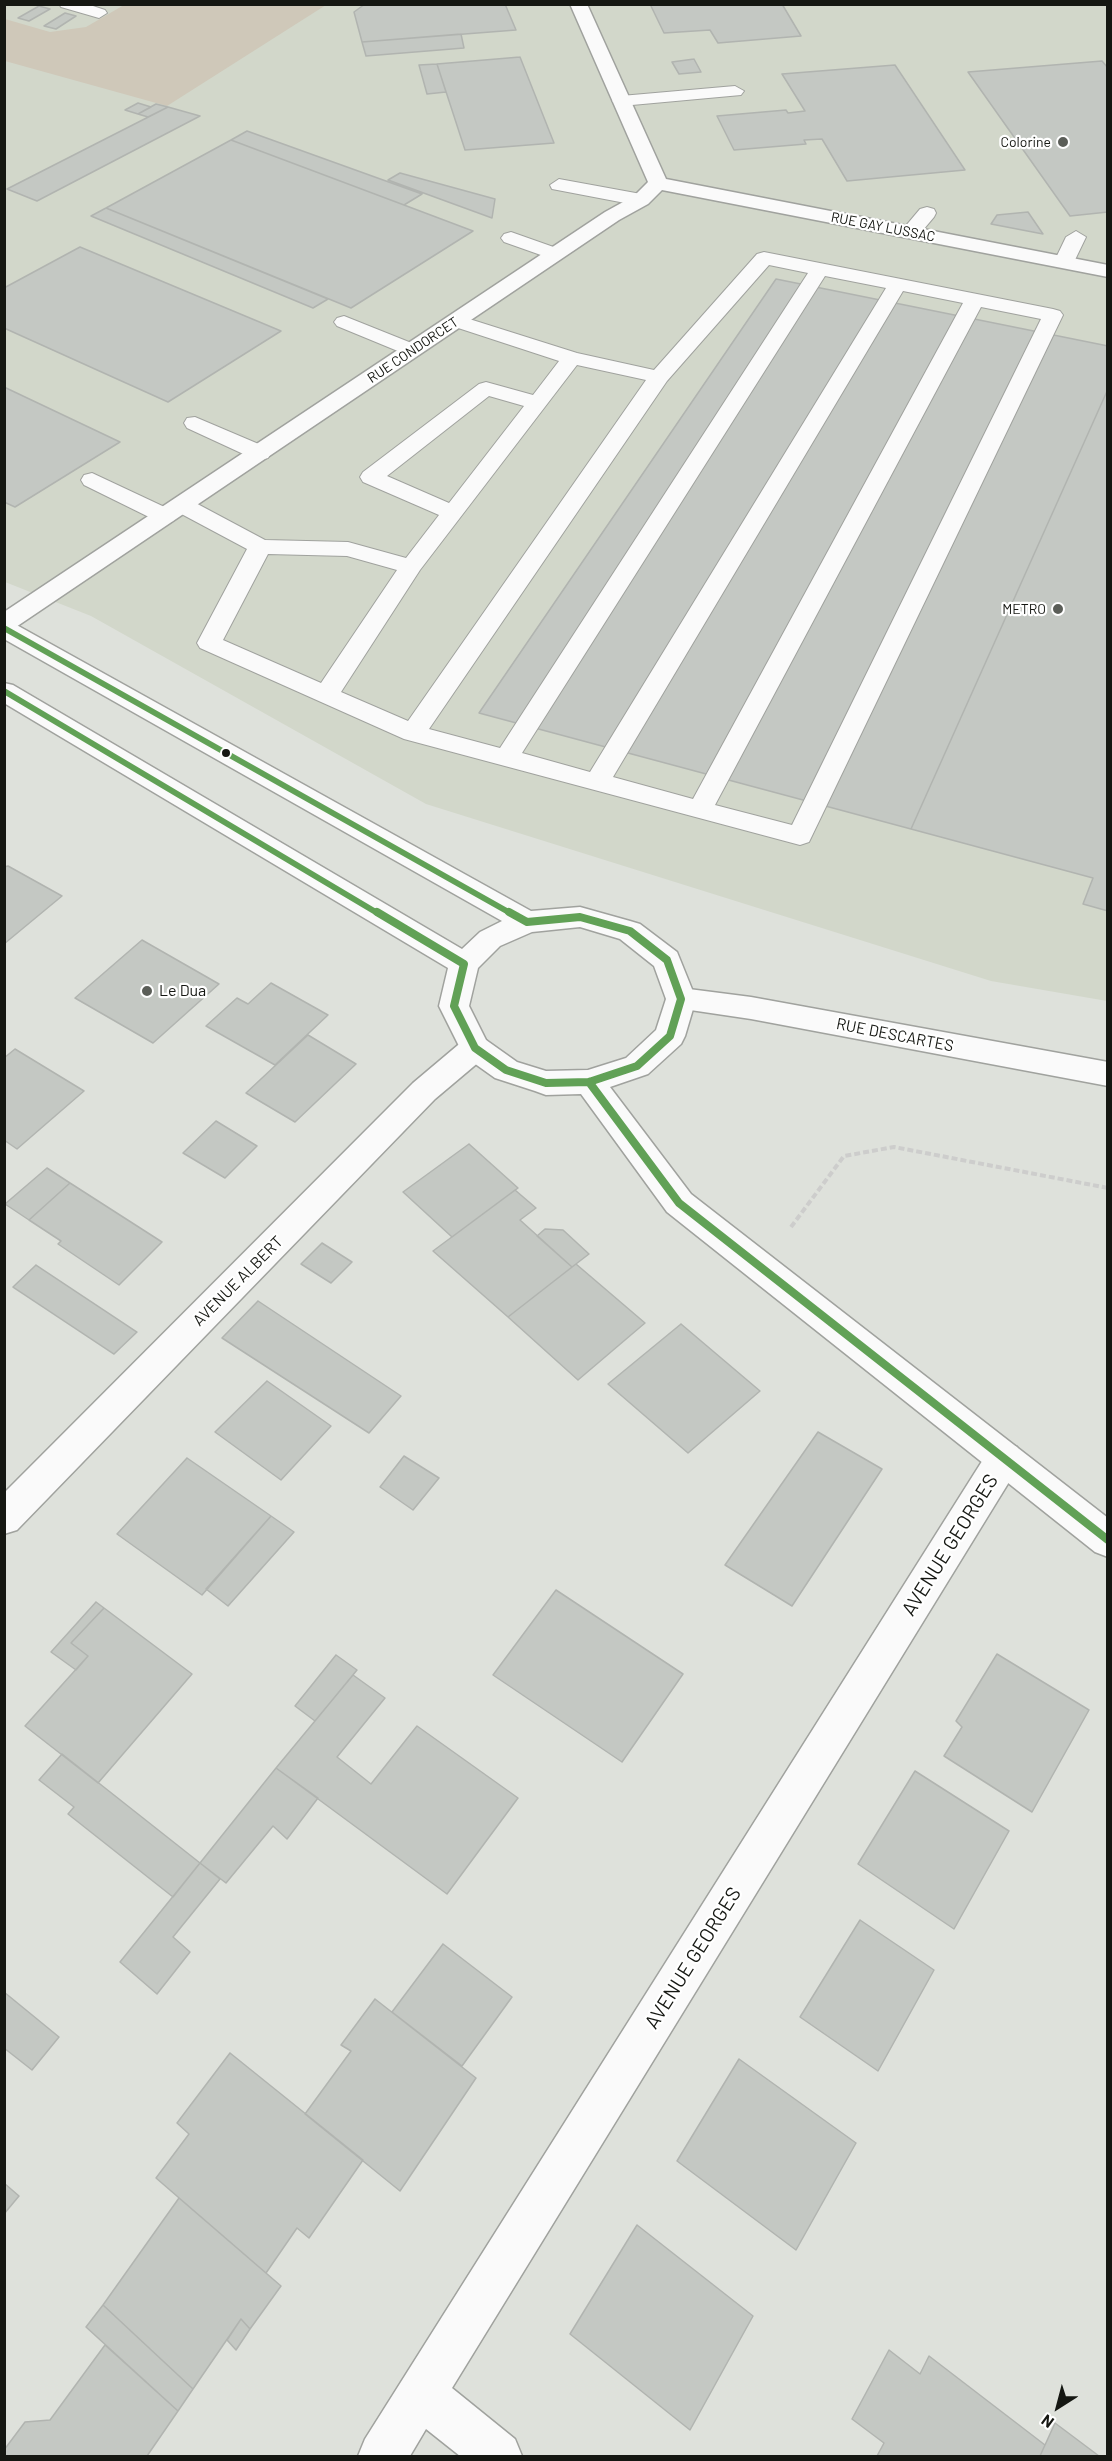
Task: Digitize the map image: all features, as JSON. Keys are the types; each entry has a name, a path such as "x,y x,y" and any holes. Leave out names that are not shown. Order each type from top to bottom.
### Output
{"street":[{"path":"578,4 658,183"},
{"name":"RUE CONDORCET","path":"4,626 555,254 641,200 658,183"},
{"name":"RUE GAY LUSSAC","path":"658,183 1107,271"},
{"path":"4,626 527,922"},
{"path":"4,691 464,964"},
{"path":"580,917 630,931 667,960 681,999 670,1036 637,1066 589,1083 546,1083 506,1070 475,1048 454,1006 464,964 490,939 527,922 580,917"},
{"name":"RUE DESCARTES","path":"681,999 751,1008 1107,1074"},
{"name":"AVENUE ALBERT","path":"4,1518 424,1090 475,1048"},
{"path":"589,1083 679,1203 1107,1540"},
{"name":"AVENUE GEORGES","path":"382,2457 1004,1458"},
{"path":"422,2395 498,2457"}],"lane":[{"path":"67,4 99,13"},
{"path":"621,101 735,91"},
{"path":"560,185 641,200"},
{"path":"911,232 927,213"},
{"path":"1064,262 1076,237"},
{"path":"511,238 555,254"},
{"path":"260,547 209,643 413,733 800,836 1053,315 764,258 659,377 413,733"},
{"path":"506,758 820,269"},
{"path":"597,782 898,284"},
{"path":"700,809 975,300"},
{"path":"456,321 572,358 659,377"},
{"path":"344,322 412,350"},
{"path":"326,695 411,567 572,358"},
{"path":"453,513 371,477 486,388 538,403"},
{"path":"195,423 260,453"},
{"path":"92,480 173,510 260,547 348,549 411,567"}],"path":[{"path":"763,1268 818,1188 844,1156 894,1147 1107,1188"}],"shaded area":[{"path":"4,5 1107,5 1107,1001 991,981 426,804 91,616 5,582"},
{"path":"124,5 326,5 167,106 5,61 5,19 50,32 86,27"}],"building":[{"path":"365,4 505,4 516,30 362,42 354,12"},
{"path":"650,4 782,4 801,36 718,43 710,30 664,33"},
{"path":"39,6 50,9 29,21 18,18"},
{"path":"65,13 76,16 56,29 44,26"},
{"path":"461,34 464,48 366,56 362,42"},
{"path":"520,57 554,143 465,150 437,64"},
{"path":"694,59 701,72 679,74 672,62"},
{"name":"Colorine","path":"1102,61 1108,68 1108,212 1070,216 968,72"},
{"path":"437,64 446,92 427,94 419,65"},
{"path":"895,65 965,170 847,181 822,139 804,140 806,144 734,150 717,116 786,110 788,113 805,111 782,74"},
{"path":"138,103 151,107 138,114 125,110"},
{"path":"156,104 168,107 148,117 138,114"},
{"path":"168,107 200,116 37,201 7,189"},
{"path":"247,131 422,194 404,205 231,140"},
{"path":"231,140 473,231 351,308 106,208"},
{"path":"400,173 495,199 492,218 388,180"},
{"path":"106,208 328,299 313,308 91,216"},
{"path":"1028,212 1043,234 991,224 997,215"},
{"path":"80,247 281,331 168,402 4,328 4,288"},
{"path":"776,279 1108,346 1108,389 911,829 479,713"},
{"path":"4,387 120,442 15,507 4,502"},
{"name":"METRO","path":"1108,389 1108,911 1083,904 1093,878 911,829"},
{"path":"8,866 62,896 4,944 4,867"},
{"name":"Le Dua","path":"142,940 219,984 153,1043 75,998"},
{"path":"271,983 328,1015 275,1065 206,1026 237,998 248,1004"},
{"path":"308,1035 356,1064 295,1122 246,1093"},
{"path":"15,1049 84,1091 17,1149 4,1140 4,1058"},
{"path":"216,1121 257,1146 225,1178 183,1153"},
{"path":"469,1144 518,1188 452,1237 403,1192"},
{"path":"47,1168 70,1183 29,1220 5,1204"},
{"path":"70,1183 162,1242 119,1285 58,1244 61,1241 29,1220"},
{"path":"515,1190 536,1208 520,1220 572,1267 508,1317 433,1251"},
{"path":"545,1229 563,1230 589,1254 572,1267 537,1236"},
{"path":"322,1243 352,1262 331,1283 301,1264"},
{"path":"576,1264 645,1323 578,1380 508,1317"},
{"path":"36,1265 137,1332 114,1354 13,1287"},
{"path":"258,1301 401,1396 369,1433 222,1338"},
{"path":"681,1324 760,1391 688,1453 608,1384"},
{"path":"267,1381 331,1426 281,1480 215,1432"},
{"path":"818,1432 882,1469 792,1606 725,1565"},
{"path":"404,1456 439,1478 413,1510 380,1487"},
{"path":"187,1458 271,1516 202,1595 117,1534"},
{"path":"271,1516 294,1532 228,1606 206,1589"},
{"path":"556,1590 683,1674 622,1762 493,1675"},
{"path":"96,1602 104,1608 71,1643 88,1656 76,1670 51,1652"},
{"path":"104,1608 192,1674 98,1783 25,1726 88,1656 71,1643"},
{"path":"997,1654 1089,1710 1032,1812 944,1756 962,1727 956,1721"},
{"path":"336,1655 357,1670 315,1721 295,1706"},
{"path":"353,1675 385,1698 337,1757 371,1784 417,1726 518,1798 447,1894 276,1768"},
{"path":"62,1754 200,1863 173,1897 68,1814 74,1807 39,1780"},
{"path":"276,1768 318,1798 287,1839 273,1826 226,1883 200,1863"},
{"path":"915,1771 1009,1831 954,1929 858,1864"},
{"path":"200,1863 220,1879 173,1937 190,1952 157,1994 120,1962"},
{"path":"860,1920 934,1970 878,2071 800,2017"},
{"path":"443,1944 512,1997 462,2066 392,2012"},
{"path":"4,1992 59,2037 32,2070 4,2048"},
{"path":"375,1999 476,2078 400,2191 305,2114 351,2051 341,2045"},
{"path":"230,2053 363,2160 309,2238 297,2228 266,2273 156,2178 189,2134 177,2123"},
{"path":"739,2059 856,2143 796,2250 677,2161"},
{"path":"4,2183 19,2196 4,2214"},
{"path":"179,2198 281,2286 250,2329 241,2319 193,2389 103,2305"},
{"path":"637,2225 753,2316 690,2430 570,2334"},
{"path":"103,2305 193,2389 178,2411 86,2327"},
{"path":"241,2319 250,2329 236,2350 227,2340"},
{"path":"105,2345 178,2411 147,2456 4,2456 4,2450 25,2422 50,2420"},
{"path":"889,2350 920,2374 929,2356 1045,2445 1040,2456 877,2456 884,2443 852,2419"},
{"path":"1055,2423 1099,2456 1040,2456"}],"transit line":[{"path":"4,628 527,922 580,917 630,931 667,960 681,999 670,1036 637,1066 589,1082 546,1083 506,1070 475,1048 454,1006 464,964 4,691"},
{"path":"589,1082 679,1203 1108,1540"}],"place":[{"name":"Colorine","path":"1063,142"},
{"name":"METRO","path":"1058,609"},
{"name":"Le Dua","path":"147,991"}]}
